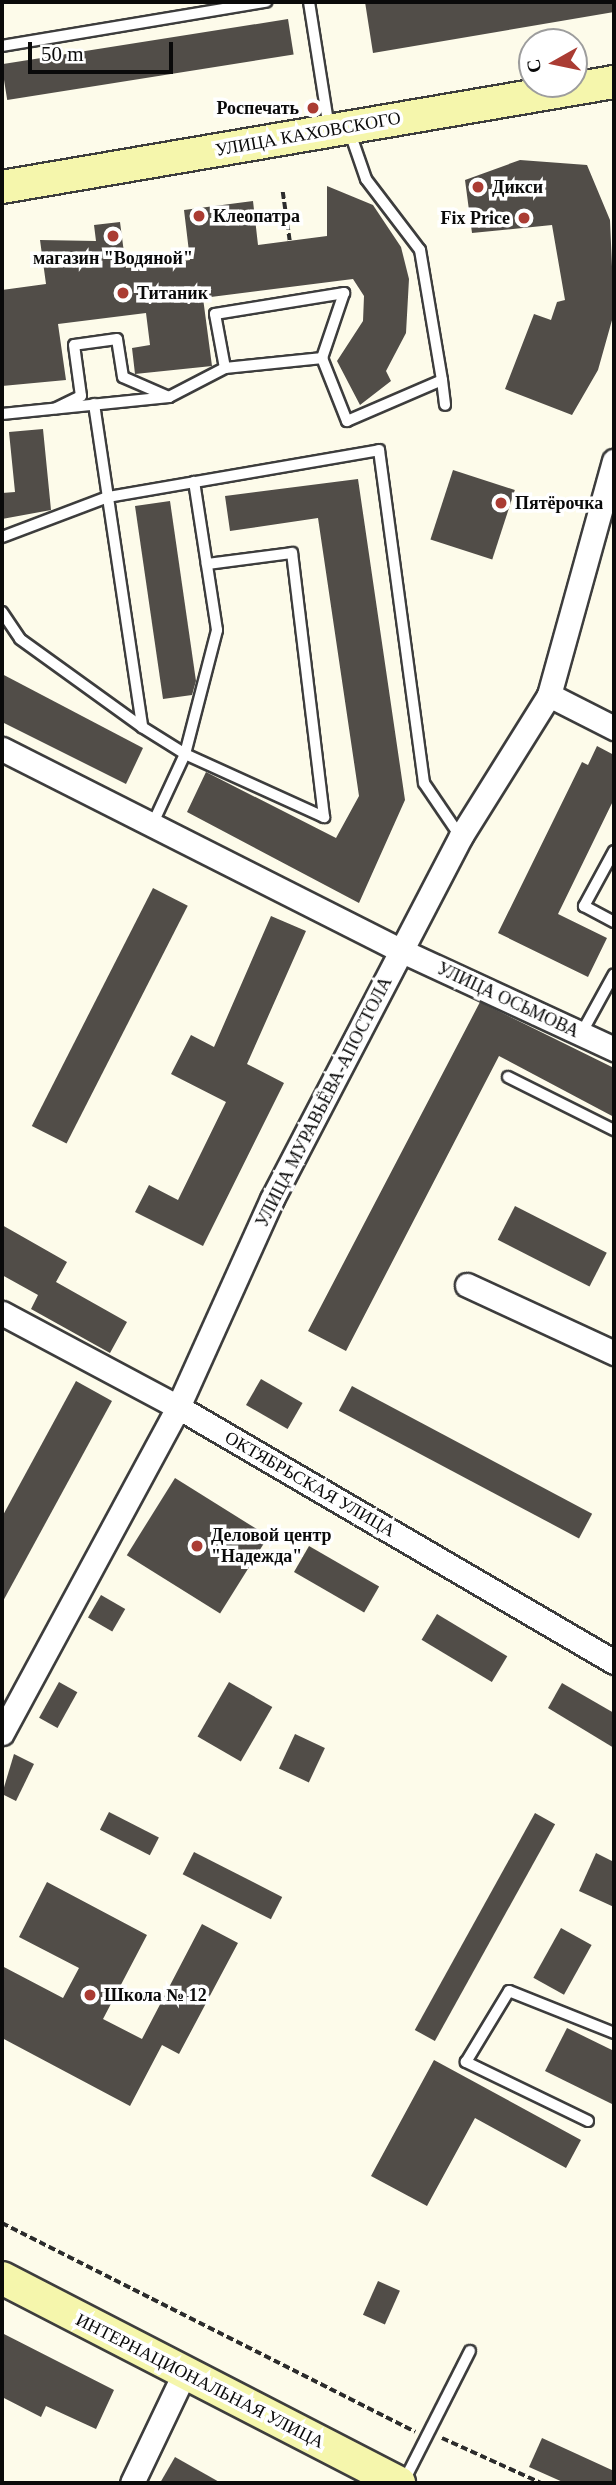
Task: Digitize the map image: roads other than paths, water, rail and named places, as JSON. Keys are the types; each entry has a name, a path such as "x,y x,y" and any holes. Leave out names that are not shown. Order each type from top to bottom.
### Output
{"main road":[{"name":"УЛИЦА КАХОВСКОГО","path":"2,187 614,82"},
{"name":"ИНТЕРНАЦИОНАЛЬНАЯ УЛИЦА","path":"2,2278 184,2375 401,2483"}],"street":[{"name":"УЛИЦА МУРАВЬЁВА-АПОСТОЛА","path":"2,1733 178,1407 272,1199 461,836 549,695 614,461"},
{"path":"549,695 614,728"},
{"name":"УЛИЦА ОСЬМОВА","path":"2,749 402,951 614,1049"},
{"path":"467,1285 614,1353"},
{"name":"ОКТЯБРЬСКАЯ УЛИЦА","path":"2,1313 178,1407 614,1662"},
{"path":"132,2483 184,2375"}],"lane":[{"path":"2,46 266,2"},
{"path":"309,2 339,129 366,179 420,250 445,405"},
{"path":"225,368 215,314 344,293 322,358 347,421 442,380"},
{"path":"57,408 81,396 74,345 117,339 123,377 169,397"},
{"path":"2,414 169,397 225,368 322,358"},
{"path":"94,404 142,727"},
{"path":"2,537 108,497 379,450 424,783 461,836"},
{"path":"153,823 185,754 217,630 194,482"},
{"path":"2,612 20,639 142,727 185,754 324,817 292,553 207,564"},
{"path":"614,851 584,906 614,922"},
{"path":"581,1034 614,974"},
{"path":"508,1077 614,1130"},
{"path":"588,2121 467,2062 509,1991 614,2033"},
{"path":"401,2483 470,2351"}],"place":[{"name":"Роспечать","path":"313,108"},
{"name":"Дикси","path":"478,187"},
{"name":"Клеопатра","path":"199,216"},
{"name":"Fix Price","path":"524,218"},
{"name":"магазин \"Водяной\"","path":"113,236"},
{"name":"Титаник","path":"123,293"},
{"name":"Пятёрочка","path":"501,503"},
{"name":"Деловой центр \"Надежда\"","path":"197,1546"},
{"name":"Школа № 12","path":"90,1995"}]}
